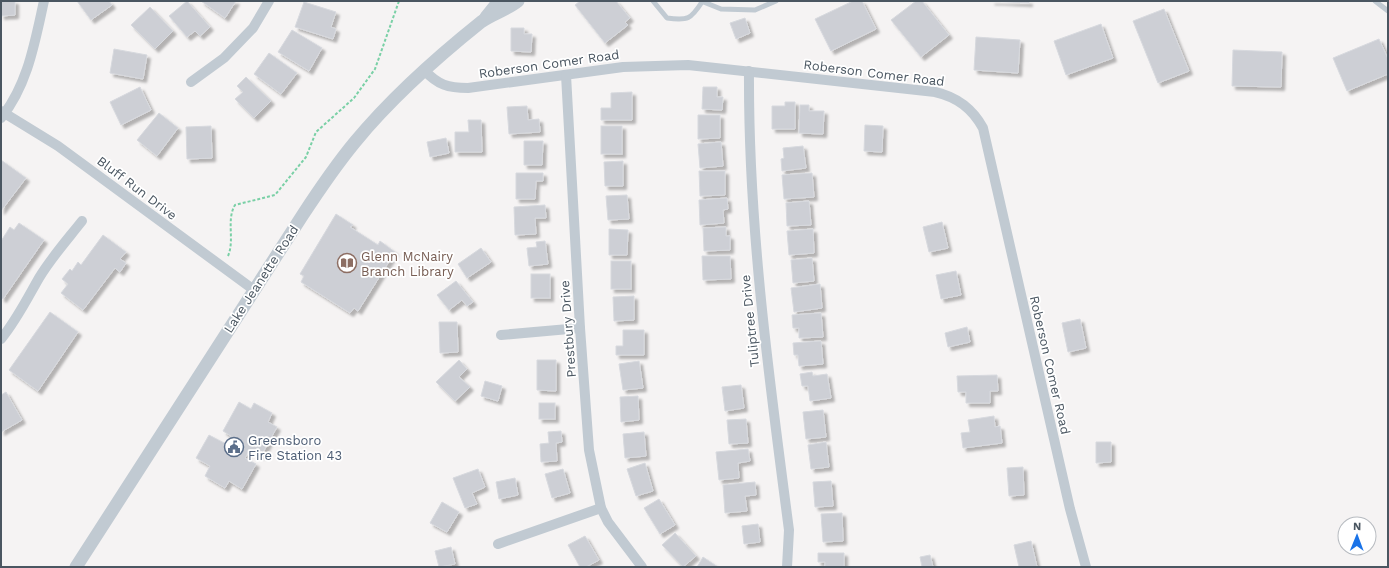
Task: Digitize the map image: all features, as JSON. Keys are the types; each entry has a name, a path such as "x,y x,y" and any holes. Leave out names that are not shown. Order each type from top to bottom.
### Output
{"street":[{"path":"2,114 23,80 35,43 44,1"},
{"path":"191,82 224,58 253,28 269,1"},
{"name":"Lake Jeanette Road","path":"76,567 302,216 351,147 388,106 424,70 484,20 499,1"},
{"name":"Lake Jeanette Road","path":"484,20 508,9 518,1"},
{"name":"Roberson Comer Road","path":"424,70 433,80 455,88 468,88 646,66 688,65 935,92 959,101 978,119 982,128 1070,509 1086,567"},
{"name":"Tuliptree Drive","path":"749,71 748,115 758,273 789,530 787,567"},
{"name":"Prestbury Drive","path":"566,75 580,328 590,450 601,508 608,522 642,567"},
{"name":"Bluff Run Drive","path":"2,114 58,146 254,290"},
{"path":"1,339 24,306 50,262 82,221"},
{"path":"501,334 580,328"},
{"path":"498,544 601,508"}],"lane":[{"path":"653,1 667,18 682,20 694,15 701,1 721,9 755,10 776,1"},
{"path":"1375,1 1388,11"}],"path":[{"path":"228,256 232,237 232,211 235,205 275,195 306,157 316,132 354,98 376,69 399,1"}],"building":[{"path":"1,1 15,1 15,15 1,16"},
{"path":"77,1 109,1 112,5 91,20"},
{"path":"187,1 210,27 200,36 195,31 187,37 169,16"},
{"path":"201,1 236,1 225,18"},
{"path":"580,1 616,1 630,18 625,22 628,25 605,43 575,5"},
{"path":"853,1 862,1 876,29 831,51 815,19"},
{"path":"916,1 922,1 949,35 921,57 891,20"},
{"path":"991,1 1029,1 1029,3"},
{"path":"304,2 336,12 331,27 336,29 333,39 295,27"},
{"path":"150,7 173,31 155,49 131,25"},
{"path":"1164,9 1189,71 1158,83 1133,21"},
{"path":"745,18 750,33 736,39 730,23"},
{"path":"1101,24 1113,58 1066,75 1054,41"},
{"path":"511,28 524,28 524,34 532,34 531,52 511,51"},
{"path":"292,30 322,48 309,71 278,52"},
{"path":"976,37 1020,40 1018,73 974,70"},
{"path":"1379,39 1388,59 1388,74 1347,91 1333,58"},
{"path":"114,49 147,55 143,79 110,73"},
{"path":"1233,50 1282,52 1281,87 1232,86"},
{"path":"269,53 297,73 281,94 254,74"},
{"path":"246,77 271,101 254,118 235,99 243,92 237,86"},
{"path":"140,87 151,110 121,125 110,102"},
{"path":"703,87 717,87 717,97 723,97 722,110 702,109"},
{"path":"632,92 632,120 601,120 601,108 611,108 611,93"},
{"path":"785,102 795,102 795,129 772,129 772,106 785,106"},
{"path":"800,105 809,105 809,111 824,111 823,134 799,133"},
{"path":"527,106 528,120 539,119 540,132 509,134 507,107"},
{"path":"159,113 178,128 157,156 137,140"},
{"path":"698,115 720,115 720,138 698,139"},
{"path":"468,120 481,120 482,152 455,152 455,132 469,132"},
{"path":"865,125 883,126 882,152 864,151"},
{"path":"211,126 212,158 187,159 186,127"},
{"path":"601,126 622,126 622,154 601,154"},
{"path":"446,138 449,153 430,157 427,142"},
{"path":"524,141 543,141 542,165 524,165"},
{"path":"721,142 723,166 700,168 698,144"},
{"path":"803,146 806,168 782,171 781,159 784,158 783,148"},
{"path":"1,160 26,178 1,211"},
{"path":"623,161 623,186 605,186 604,162"},
{"path":"699,171 725,171 725,195 700,196"},
{"path":"516,173 543,173 543,181 536,181 535,199 516,199"},
{"path":"812,173 814,197 784,199 782,175"},
{"path":"627,195 629,219 608,220 606,196"},
{"path":"727,198 728,209 723,210 724,223 700,225 699,200"},
{"path":"809,201 811,225 787,226 786,203"},
{"path":"545,205 546,218 535,218 536,234 515,235 514,207"},
{"name":"Glenn McNairy Branch Library","path":"336,214 353,225 350,227 378,245 380,241 395,252 358,311 354,308 350,313 301,282 304,276 300,274"},
{"path":"942,222 948,248 929,252 923,227"},
{"path":"19,223 44,240 3,299 1,298 1,241 10,227 14,230"},
{"path":"726,227 726,236 730,236 730,250 704,251 703,228"},
{"path":"609,229 628,230 627,255 609,255"},
{"path":"813,229 814,253 789,255 787,231"},
{"path":"103,235 126,252 120,259 126,263 120,272 115,268 83,310 61,293 68,284 62,279 70,269 72,271 78,262 81,265"},
{"path":"545,241 548,264 529,266 527,248 537,247 536,242"},
{"path":"481,248 491,262 467,278 458,264"},
{"path":"702,256 730,256 731,279 703,280"},
{"path":"812,258 814,281 793,283 791,260"},
{"path":"611,261 631,261 631,289 611,289"},
{"path":"956,271 961,295 941,299 936,275"},
{"path":"531,274 550,274 550,298 531,298"},
{"path":"456,281 473,302 467,306 462,300 449,310 437,295"},
{"path":"820,284 822,308 794,312 791,288"},
{"path":"634,296 634,320 614,321 613,297"},
{"path":"50,312 78,332 38,391 9,370"},
{"path":"821,313 823,337 799,338 799,328 793,328 792,315"},
{"path":"1080,319 1086,348 1068,352 1062,323"},
{"path":"439,322 457,322 458,352 440,353"},
{"path":"967,327 970,342 948,347 945,333"},
{"path":"623,330 644,330 644,355 616,355 616,346 623,346"},
{"path":"821,341 823,364 799,366 798,355 794,355 793,343"},
{"path":"459,360 467,369 459,377 470,387 455,401 436,382"},
{"path":"537,360 556,360 556,391 537,390"},
{"path":"639,361 643,388 623,390 619,364"},
{"path":"812,372 813,376 827,374 831,398 810,401 808,386 802,386 800,374"},
{"path":"997,375 998,391 990,391 990,403 966,403 966,392 958,392 957,376"},
{"path":"485,381 502,386 498,401 481,396"},
{"path":"741,385 744,408 725,411 722,387"},
{"path":"6,392 22,420 1,432 1,395"},
{"path":"638,396 639,420 621,422 620,397"},
{"name":"Greensboro Fire Station 43","path":"239,402 251,409 254,403 272,413 268,422 277,427 261,456 250,450 245,458 256,464 242,489 229,481 225,488 205,476 210,466 196,458 209,435 226,444 231,436 223,431"},
{"path":"539,403 555,403 555,419 539,419"},
{"path":"823,410 826,437 806,439 803,412"},
{"path":"994,416 995,427 1000,426 1002,443 963,448 961,433 970,432 968,420"},
{"path":"746,419 748,443 729,444 727,420"},
{"path":"561,431 562,442 556,443 557,461 541,462 540,444 549,443 548,432"},
{"path":"644,432 646,456 625,458 623,434"},
{"path":"826,442 829,467 811,469 808,445"},
{"path":"1096,442 1111,442 1111,462 1096,463"},
{"path":"748,449 750,461 738,463 739,478 719,480 716,452"},
{"path":"645,463 653,491 636,496 627,469"},
{"path":"1023,467 1024,495 1009,496 1007,468"},
{"path":"478,469 485,487 472,493 477,504 465,508 453,478"},
{"path":"563,469 570,493 552,498 545,474"},
{"path":"515,478 518,495 499,499 496,482"},
{"path":"831,481 833,506 815,507 813,482"},
{"path":"755,482 756,495 745,496 747,511 725,513 723,485"},
{"path":"659,499 675,525 660,534 644,508"},
{"path":"442,502 459,512 447,532 430,523"},
{"path":"842,513 843,541 823,542 821,514"},
{"path":"758,524 760,542 744,544 742,526"},
{"path":"675,533 696,556 683,567 662,545"},
{"path":"585,536 599,560 586,567 580,567 568,545"},
{"path":"1031,541 1037,567 1019,567 1014,545"},
{"path":"451,547 455,564 439,567 435,551"},
{"path":"818,553 844,553 844,567 825,567 825,562 818,562"},
{"path":"930,555 933,567 922,567 920,557"},
{"path":"703,557 718,567 697,567"}],"place":[{"name":"Glenn McNairy Branch Library","path":"347,263"},
{"name":"Greensboro Fire Station 43","path":"234,447"}]}
